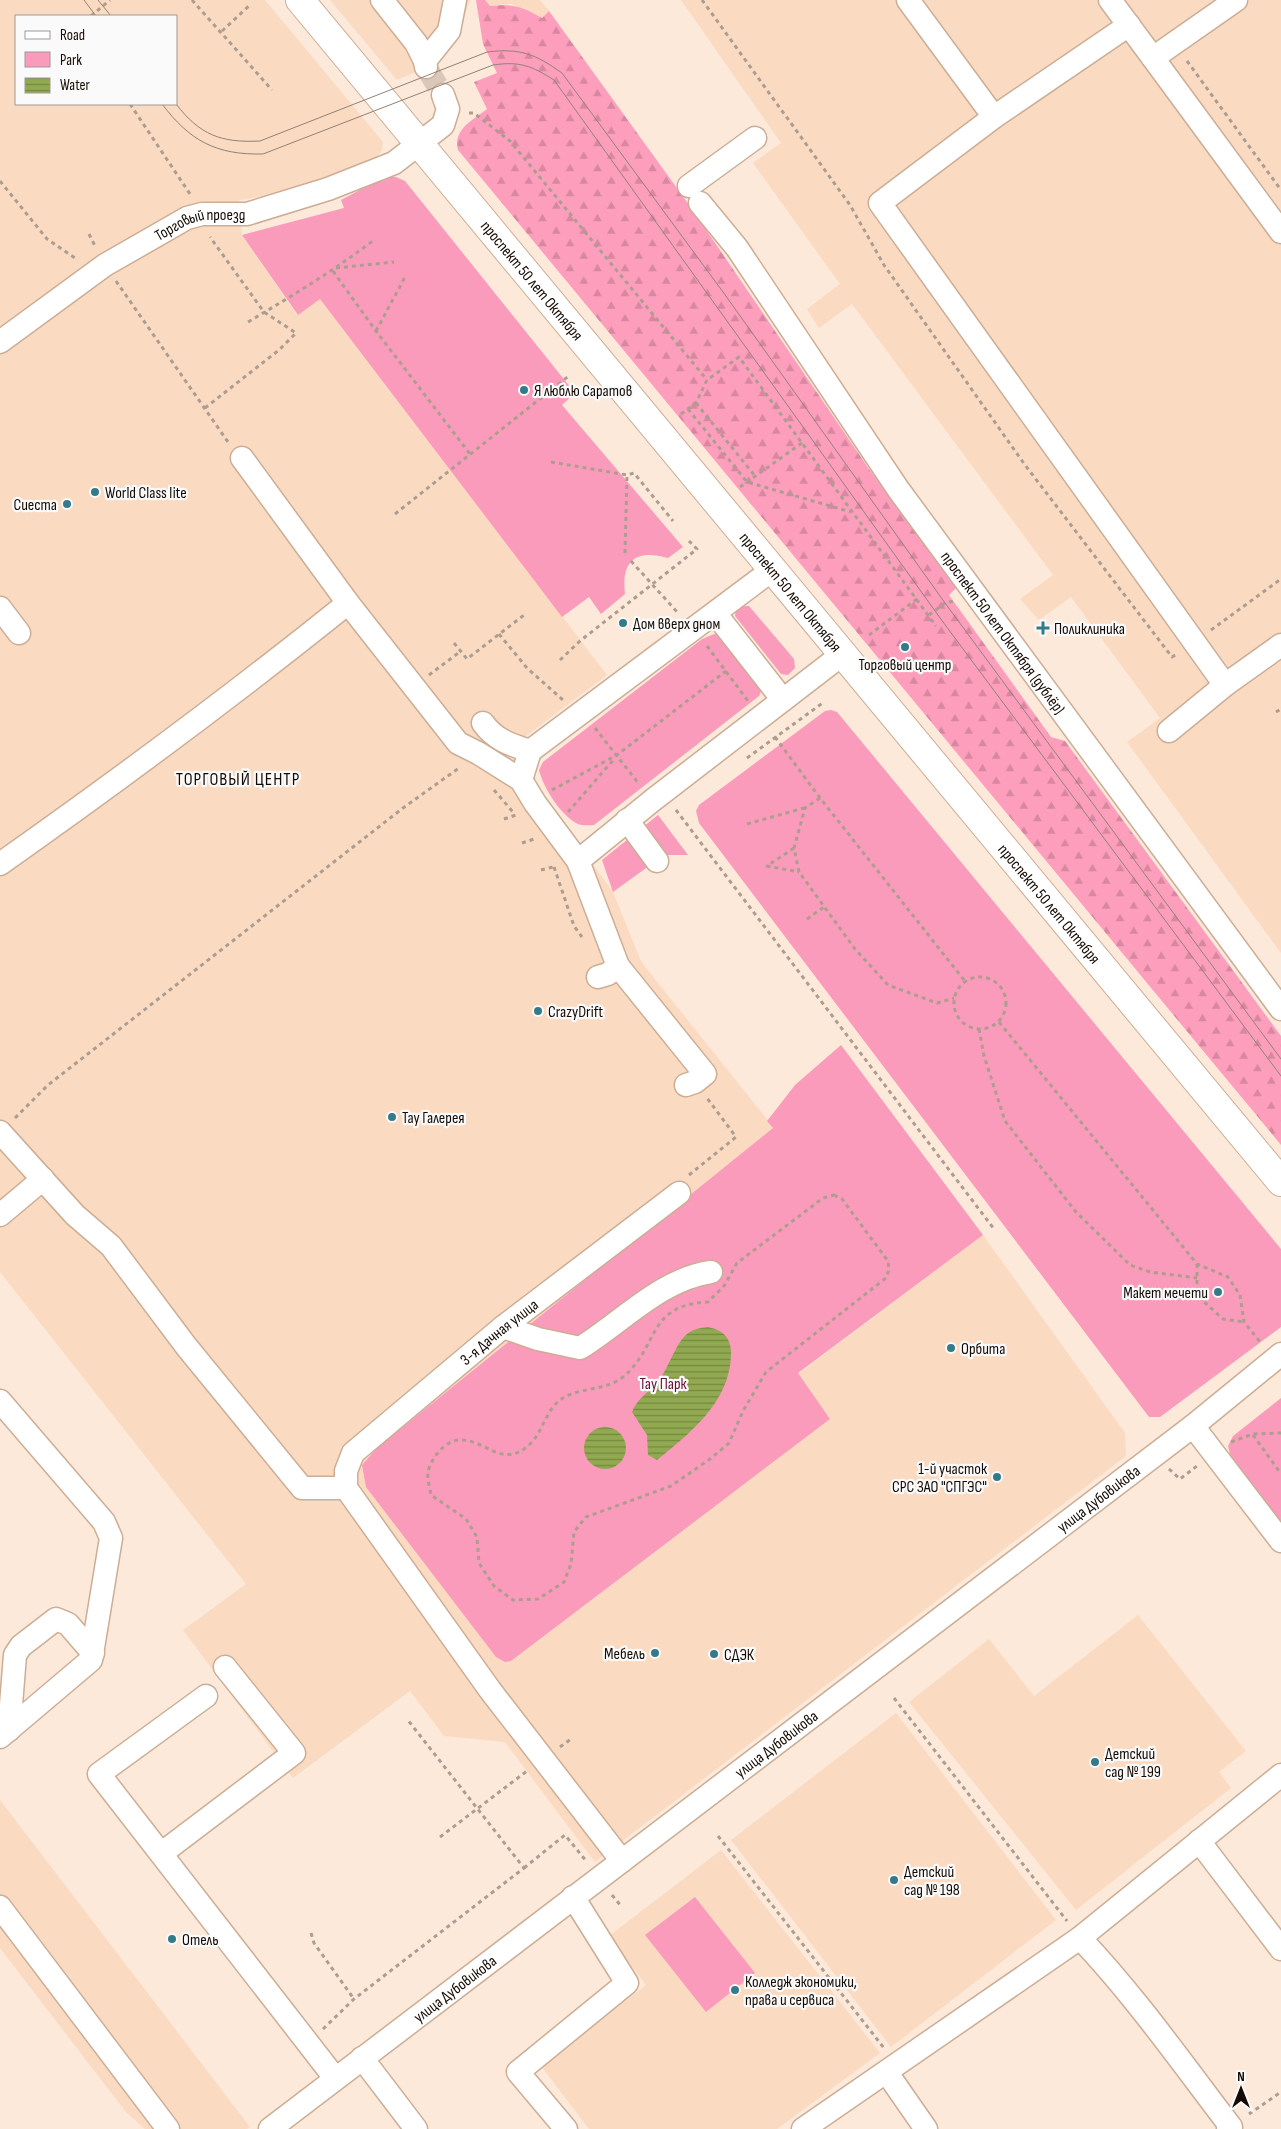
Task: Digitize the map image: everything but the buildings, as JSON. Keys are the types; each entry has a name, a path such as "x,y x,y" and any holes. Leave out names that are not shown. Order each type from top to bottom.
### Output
{"main road":[{"name":"проспект 50 лет Октября","path":"300,0 772,570 844,653 1281,1182"}],"street":[{"path":"382,0 416,43 426,64 449,31 455,0"},
{"path":"908,0 994,117"},
{"path":"1110,0 1281,232"},
{"path":"1152,58 1236,0"},
{"path":"1129,25 994,117 880,203 1225,685"},
{"name":"Торговый проезд","path":"0,342 104,265 187,218 202,214 247,214 328,189 394,163 443,125 446,102"},
{"name":"проспект 50 лет Октября (дублёр)","path":"755,138 694,194 737,248 898,489 1281,1010"},
{"path":"237,453 348,603 458,743 478,753 521,780 535,803 578,861 618,966 705,1074 695,1082 686,1085"},
{"path":"521,780 530,751 772,570"},
{"path":"0,864 172,741 277,661 348,603"},
{"path":"0,608 19,633"},
{"path":"715,613 783,700"},
{"path":"1169,731 1225,685 1281,645"},
{"path":"578,861 627,820 844,653"},
{"path":"484,723 491,734 505,743 530,751"},
{"path":"627,820 656,861"},
{"path":"598,977 608,974 618,966"},
{"path":"7,1126 43,1179 76,1215 111,1246 186,1346 302,1488 346,1488 490,1690 622,1861"},
{"path":"0,1215 43,1179"},
{"name":"3-я Дачная улица","path":"346,1488 346,1471 353,1454 445,1366 503,1327 679,1193"},
{"path":"503,1327 580,1348 605,1333 660,1291 693,1274 711,1272"},
{"name":"улица Дубовикова","path":"270,2129 1193,1426 1278,1357"},
{"path":"0,1401 109,1529 111,1548 94,1654 86,1664 4,1734"},
{"path":"1193,1426 1281,1541"},
{"path":"4,1734 15,1655 21,1646 56,1619 68,1624 94,1654"},
{"path":"162,1853 294,1753 225,1667"},
{"path":"206,1696 99,1774 335,2078"},
{"path":"803,2129 1080,1938 1281,1775"},
{"path":"1199,1841 1281,1949"},
{"path":"566,2129 518,2072 627,1983 573,1897"},
{"path":"0,1907 168,2129"},
{"path":"1080,1938 1102,1961 1230,2128"},
{"path":"362,2058 416,2129"},
{"path":"892,2069 926,2129"}],"path":[{"path":"92,15 110,0"},
{"path":"192,0 222,31 272,90"},
{"path":"702,0 850,205 884,264 1025,465 1172,657 1281,579"},
{"path":"222,31 251,4"},
{"path":"1174,43 1281,190"},
{"path":"446,102 474,113 510,141 707,380"},
{"path":"131,105 190,194"},
{"path":"0,181 47,239 79,260"},
{"path":"204,408 279,350 296,333 264,312 210,237"},
{"path":"248,322 334,270 374,240"},
{"path":"334,270 394,262"},
{"path":"334,270 376,331 470,454"},
{"path":"376,331 405,277"},
{"path":"127,296 237,453"},
{"path":"680,414 696,403 707,380 739,357 936,626"},
{"path":"395,514 570,375"},
{"path":"696,403 755,476"},
{"path":"688,409 747,482 852,513"},
{"path":"740,487 802,443"},
{"path":"552,462 627,475 634,473 673,521"},
{"path":"625,553 627,475"},
{"path":"560,660 580,641 697,549 689,541"},
{"path":"631,561 681,617"},
{"path":"869,635 917,599"},
{"path":"929,615 945,603 953,600"},
{"path":"454,643 467,659 524,615"},
{"path":"499,634 527,668 568,704"},
{"path":"702,638 750,703"},
{"path":"414,687 461,651"},
{"path":"547,792 617,756 726,671"},
{"path":"744,760 824,702"},
{"path":"1276,712 1281,709"},
{"path":"592,724 642,788"},
{"path":"775,737 820,798 964,980"},
{"path":"7,1126 48,1085 403,808 478,753"},
{"path":"566,815 617,756"},
{"path":"747,824 805,808 820,798"},
{"path":"682,805 674,811 994,1229"},
{"path":"805,808 794,848 799,872 855,949 888,985 937,1003 954,998"},
{"path":"504,819 516,815"},
{"path":"522,843 534,839"},
{"path":"794,848 767,866 799,872"},
{"path":"541,870 554,867"},
{"path":"807,919 824,907"},
{"path":"981,976 994,980 1007,996 1008,1006 999,1022 979,1028 971,1028 962,1022 956,1013 954,998 956,990 964,980 981,976"},
{"path":"999,1022 1197,1264 1228,1277 1240,1295 1244,1322 1278,1357"},
{"path":"979,1028 984,1056 1005,1121 1076,1212 1130,1264 1150,1272 1197,1278"},
{"path":"834,1195 842,1199 888,1261 889,1270 886,1278 766,1372 743,1411 729,1444 671,1486 586,1517 574,1532 571,1564 564,1582 538,1599 513,1600 494,1586 480,1563 477,1537 466,1519 431,1495 428,1472 436,1454 447,1444 460,1440 473,1442 485,1449 502,1454 521,1453 536,1438 543,1421 562,1398 604,1387 622,1378 638,1361 651,1335 667,1313 690,1303 708,1302 724,1286 737,1264 823,1198 834,1195"},
{"path":"1197,1264 1197,1286 1202,1300 1223,1319 1244,1322"},
{"path":"1214,1452 1238,1438 1253,1434 1281,1433"},
{"path":"1253,1434 1281,1474"},
{"path":"894,1698 1080,1938"},
{"path":"407,1719 524,1868"},
{"path":"440,1837 527,1772"},
{"path":"308,2044 354,1998 565,1835"},
{"path":"718,1836 892,2069"},
{"path":"311,1933 314,1943 354,1998"},
{"path":"1230,2128 1281,2092"}],"shaded area":[{"path":"0,0 265,0 383,142 382,150 375,160 283,193 239,200 242,235 297,315 320,299 607,675 509,749 613,892 640,959 646,968 774,1128 378,1447 511,1661 830,1419 798,1374 983,1235 1125,1433 1126,1456 595,1862 505,1742 444,1736 410,1691 293,1778 183,1630 246,1584 0,1272"},
{"path":"330,0 470,0 462,23 447,51 437,63 397,80"},
{"path":"485,0 540,0 549,11 542,18 528,10 511,4 490,6"},
{"path":"681,0 1281,0 1281,953 1127,742 1160,718 1071,597 1039,620 1020,599 1053,575 852,304 819,328 807,309 840,284 753,163 781,143"},
{"name":"Детский сад № 199","path":"1138,1615 1246,1751 1219,1772 1231,1788 1076,1910 909,1702 989,1639 1034,1696"},
{"name":"Детский сад № 198","path":"896,1713 1056,1920 891,2047 731,1840"},
{"path":"0,1800 250,2127 247,2129 145,2129 126,2112 0,1948"},
{"name":"Колледж экономики, права и сервиса","path":"721,1850 880,2053 777,2129 589,2129 541,2066 646,1985 609,1936"}],"green space":[{"path":"476,0 485,0 490,6 505,5 517,7 542,18 549,11 692,209 869,469 958,586 949,595 1051,737 1065,741 1281,1036 1281,1145 458,150 458,136 461,131 487,109 474,82 497,73 483,44"},
{"path":"386,176 396,177 405,181 575,393 562,405 683,547 668,558 647,555 639,556 633,560 628,565 626,573 624,582 625,594 601,614 589,597 562,617 320,299 298,315 242,235 344,208 341,200"},
{"path":"743,606 749,606 794,659 795,668 788,675 781,674 735,616 736,610"},
{"path":"714,634 724,635 762,689 759,696 594,825 580,825 565,815 541,777 539,770 543,762 702,639"},
{"path":"825,711 837,712 1281,1249 1281,1327 1160,1417 1149,1417 699,823 696,811 699,805"},
{"path":"658,815 688,855 664,855 613,892 602,860"},
{"name":"Тау Парк","path":"841,1045 983,1235 798,1373 830,1419 511,1661 505,1662 496,1657 366,1487 362,1465 378,1447 773,1128 767,1121 795,1085"},
{"path":"1281,1398 1281,1524 1231,1458 1228,1446 1233,1436"},
{"path":"695,1897 755,1973 706,2012 645,1935"}],"water":[{"path":"708,1327 723,1333 728,1340 731,1350 729,1373 723,1388 706,1416 657,1460 648,1455 647,1435 632,1412 637,1403 660,1379 683,1338 693,1330"},
{"path":"605,1427 620,1433 626,1448 620,1463 605,1469 590,1463 584,1448 590,1433"}],"tunnel":[{"path":"426,67 443,95"}],"tram line":[{"path":"84,0 95,15"},
{"path":"98,0 110,15"},
{"path":"177,105 194,123 212,135 234,140 260,141 487,52 509,51 527,54 544,61 562,73 723,292 945,603 1281,1059"},
{"path":"163,105 183,128 205,143 231,152 263,154 493,65 518,64 539,71 554,80 943,622 1281,1076"}],"place":[{"name":"Я люблю Саратов","path":"524,390"},
{"name":"World Class lite","path":"95,492"},
{"name":"Сиеста","path":"67,504"},
{"name":"Дом вверх дном","path":"623,623"},
{"name":"Поликлиника","path":"1043,628"},
{"name":"Торговый центр","path":"905,647"},
{"name":"CrazyDrift","path":"538,1011"},
{"name":"Тау Галерея","path":"392,1117"},
{"name":"Макет мечети","path":"1218,1292"},
{"name":"Орбита","path":"951,1348"},
{"name":"1-й участок СРС ЗАО \"СПГЭС\"","path":"997,1477"},
{"name":"Мебель","path":"655,1653"},
{"name":"СДЭК","path":"714,1654"},
{"name":"Детский сад № 199","path":"1095,1762"},
{"name":"Детский сад № 198","path":"894,1880"},
{"name":"Отель","path":"172,1939"},
{"name":"Колледж экономики, права и сервиса","path":"735,1990"}],"district":[{"name":"ТОРГОВЫЙ ЦЕНТР","path":"238,779"}]}
